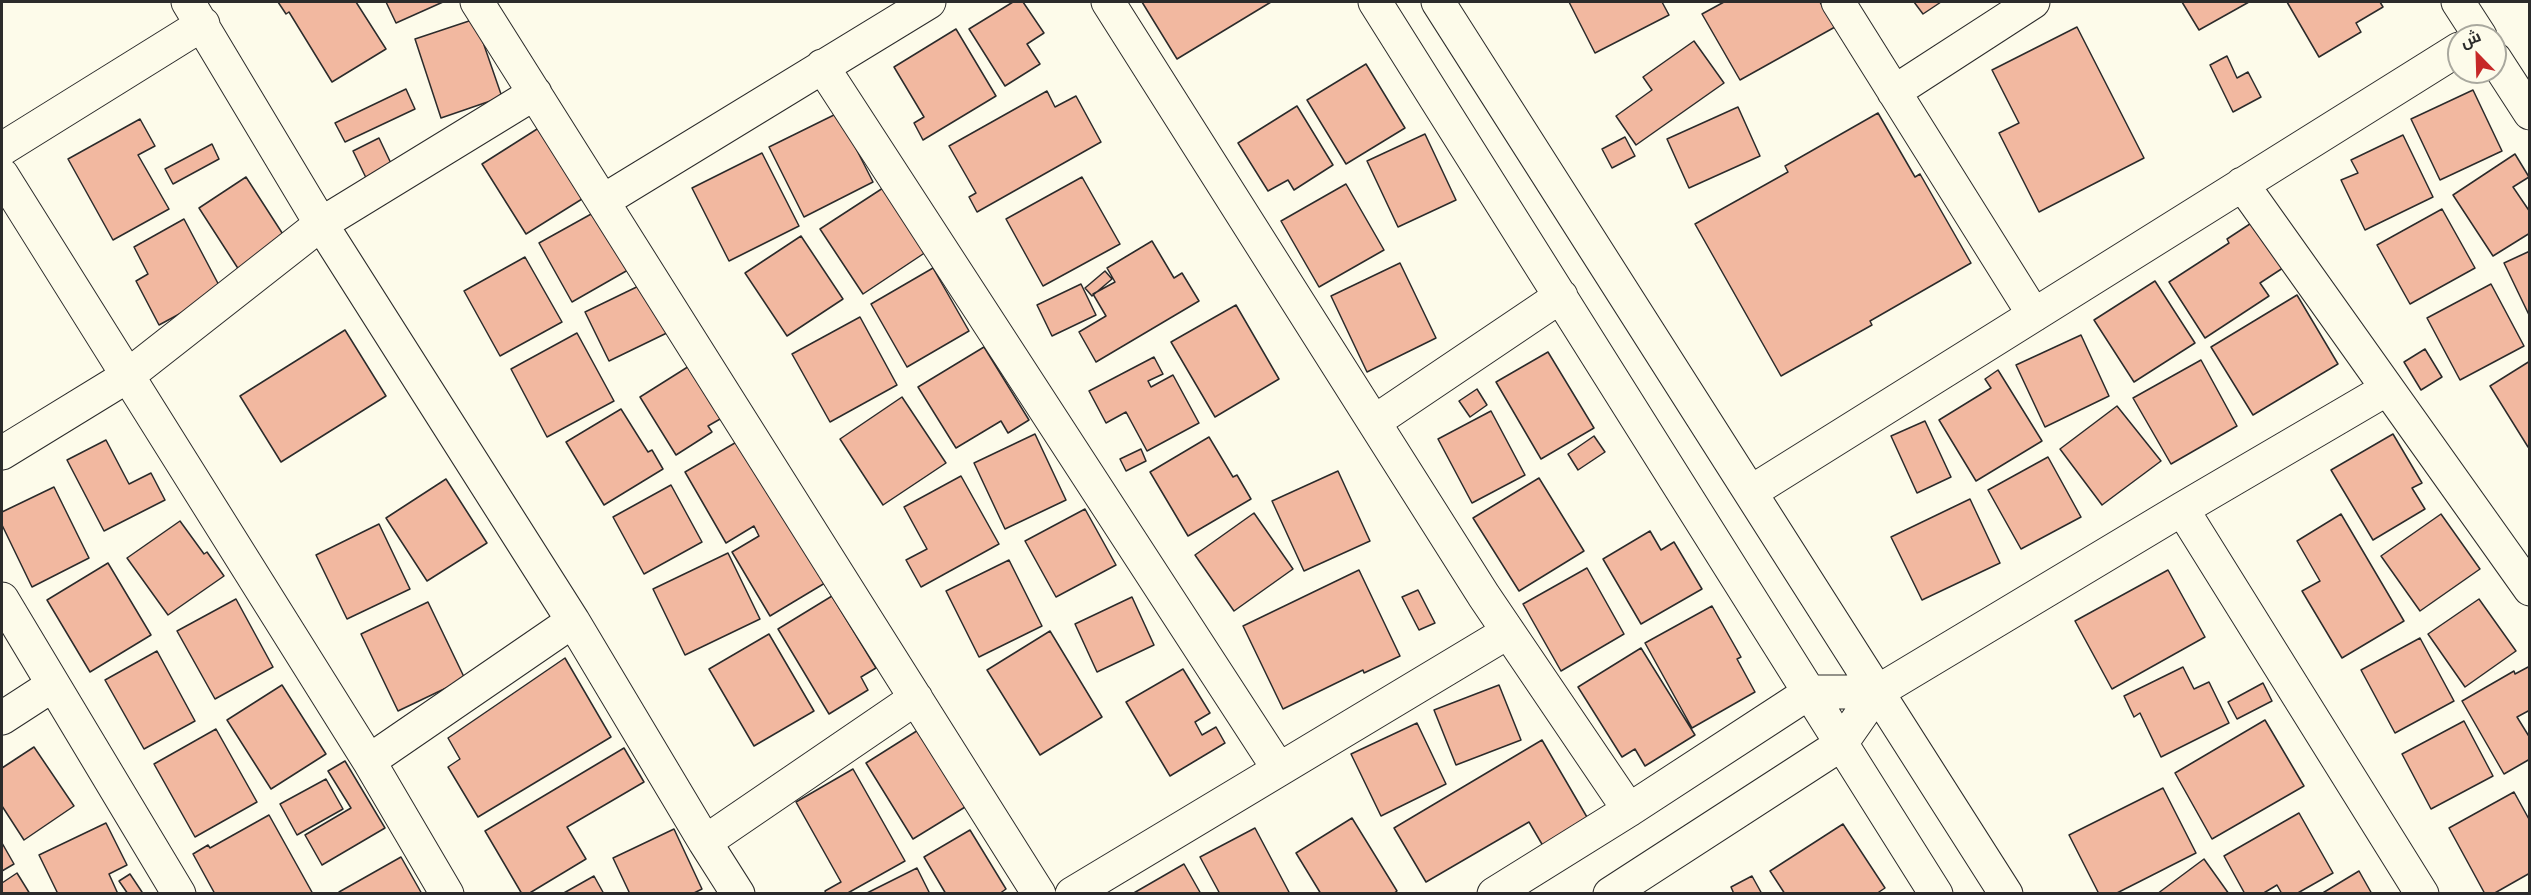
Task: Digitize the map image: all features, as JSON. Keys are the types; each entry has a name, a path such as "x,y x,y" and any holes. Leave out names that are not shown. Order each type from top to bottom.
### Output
{"street":[{"path":"477,2 1039,894"},
{"path":"603,201 929,2"},
{"path":"1108,2 1509,632 1629,810"},
{"path":"1375,2 1810,692 1840,745 1936,894"},
{"path":"1438,2 2006,894"},
{"path":"1838,2 2034,315"},
{"path":"1894,92 2033,2"},
{"path":"2458,2 2472,24"},
{"path":"2,149 196,13 321,225 573,621 738,894"},
{"path":"1751,492 2447,56"},
{"path":"822,66 1278,768"},
{"path":"2507,78 2529,113"},
{"path":"2,453 126,377 321,225 535,93"},
{"path":"2,175 126,377 369,761 447,894"},
{"path":"2242,184 2529,589"},
{"path":"1374,422 1561,296"},
{"path":"1610,894 1840,745 1877,692 2387,389"},
{"path":"2182,509 2422,894"},
{"path":"2,599 179,894"},
{"path":"369,761 573,621"},
{"path":"1072,894 1278,768 1509,632"},
{"path":"2,718 53,685"},
{"path":"1494,894 1629,810 1810,692 1877,692"},
{"path":"705,842 916,698"}],"building":[{"path":"278,2 356,2 386,49 332,82 289,12 286,14"},
{"path":"386,2 443,2 396,23"},
{"path":"1013,2 1023,2 1044,33 1027,44 1040,64 1005,86 969,29"},
{"path":"1142,2 1271,2 1177,59"},
{"path":"1569,2 1662,2 1669,15 1595,53"},
{"path":"1724,2 1820,2 1835,27 1740,80 1702,14"},
{"path":"1914,2 1941,2 1923,14"},
{"path":"2182,2 2249,2 2199,30"},
{"path":"2287,2 2380,2 2383,7 2356,23 2361,32 2319,57"},
{"path":"475,19 502,97 441,118 415,39"},
{"path":"2077,27 2144,158 2039,212 1999,133 2019,123 1992,70"},
{"path":"956,29 996,96 923,140 914,123 924,117 894,67"},
{"path":"1694,41 1724,83 1636,145 1616,116 1652,90 1643,77"},
{"path":"2227,56 2237,78 2248,72 2261,97 2233,112 2210,65"},
{"path":"1366,64 1405,128 1346,164 1307,100"},
{"path":"406,89 415,109 345,142 335,123"},
{"path":"2473,90 2502,151 2440,180 2411,119"},
{"path":"1047,91 1055,107 1076,96 1101,142 977,212 969,197 976,193 949,146"},
{"path":"1297,106 1333,165 1294,190 1288,180 1268,191 1238,143"},
{"path":"1738,107 1760,156 1689,188 1667,139"},
{"path":"838,113 873,182 804,217 769,147"},
{"path":"1878,113 1915,177 1920,174 1971,263 1870,321 1872,325 1781,376 1695,224 1788,172 1785,166"},
{"path":"140,119 155,146 138,155 169,209 113,240 68,159"},
{"path":"545,124 590,194 526,234 482,164"},
{"path":"1425,134 1456,200 1398,227 1367,161"},
{"path":"2403,135 2433,197 2365,230 2341,180 2358,173 2351,160"},
{"path":"1625,137 1635,156 1612,168 1602,149"},
{"path":"379,138 396,174 370,186 353,151"},
{"path":"212,144 219,159 173,184 165,169"},
{"path":"762,153 799,226 729,261 692,188"},
{"path":"2515,154 2529,177 2513,187 2530,212 2530,233 2493,256 2453,195"},
{"path":"246,177 286,239 239,270 199,208"},
{"path":"1082,177 1120,244 1043,286 1006,219"},
{"path":"1346,184 1384,250 1319,287 1281,221"},
{"path":"883,188 926,252 863,294 820,229"},
{"path":"602,208 635,266 572,302 539,243"},
{"path":"2442,209 2475,268 2410,304 2377,245"},
{"path":"2259,218 2289,264 2260,283 2269,296 2205,338 2169,282 2229,243 2227,239"},
{"path":"184,219 222,291 159,325 136,281 148,274 134,247"},
{"path":"801,236 843,299 787,336 745,273"},
{"path":"1152,241 1174,278 1182,273 1199,301 1096,362 1079,332 1106,316 1093,294 1115,282 1107,268"},
{"path":"2530,251 2530,317 2504,263"},
{"path":"525,257 562,322 500,356 464,291"},
{"path":"1400,263 1436,338 1367,372 1331,296"},
{"path":"933,268 969,331 907,367 871,304"},
{"path":"1105,271 1112,279 1092,296 1085,288"},
{"path":"649,281 673,330 609,361 585,312"},
{"path":"2155,281 2195,343 2134,382 2094,320"},
{"path":"1081,284 1096,315 1052,336 1037,305"},
{"path":"2491,284 2524,346 2460,380 2427,318"},
{"path":"2297,295 2338,364 2253,415 2211,347"},
{"path":"1236,305 1279,379 1215,417 1171,342"},
{"path":"860,317 897,385 830,422 792,354"},
{"path":"345,330 386,396 281,462 240,396"},
{"path":"577,333 614,401 547,437 511,369"},
{"path":"2081,335 2109,396 2045,427 2016,365"},
{"path":"984,347 1029,420 1008,433 1001,421 956,448 918,387"},
{"path":"2425,349 2442,377 2421,390 2404,362"},
{"path":"1548,352 1594,428 1541,459 1496,382"},
{"path":"1154,357 1163,374 1148,381 1151,387 1173,375 1199,423 1147,451 1126,412 1106,423 1089,391"},
{"path":"2201,360 2237,426 2171,464 2133,398"},
{"path":"2530,361 2530,446 2528,447 2490,386"},
{"path":"694,363 727,415 708,426 712,432 676,455 640,397"},
{"path":"1998,370 2042,441 1976,481 1939,420 1991,388 1985,379"},
{"path":"1477,389 1487,405 1470,417 1459,401"},
{"path":"902,397 946,463 883,505 840,439"},
{"path":"2117,406 2161,461 2102,505 2060,449"},
{"path":"621,409 648,452 652,450 663,469 604,505 566,442"},
{"path":"1491,411 1525,475 1472,503 1438,439"},
{"path":"1925,421 1951,477 1917,493 1891,436"},
{"path":"1035,434 1066,500 1005,529 974,463"},
{"path":"2393,434 2422,483 2412,488 2425,509 2373,540 2331,470"},
{"path":"1594,436 1605,452 1578,470 1568,454"},
{"path":"1209,437 1233,477 1237,475 1251,499 1188,536 1150,472"},
{"path":"106,440 129,484 151,473 165,500 104,531 67,460"},
{"path":"740,440 830,580 770,616 732,552 759,536 754,526 726,543 685,472"},
{"path":"1141,449 1146,461 1126,471 1120,459"},
{"path":"2048,457 2081,517 2021,549 1988,490"},
{"path":"1338,471 1370,541 1304,571 1272,501"},
{"path":"961,476 999,544 921,587 906,560 927,549 904,507"},
{"path":"1539,478 1584,551 1519,591 1473,518"},
{"path":"446,479 487,543 427,581 386,518"},
{"path":"671,485 702,542 644,574 613,517"},
{"path":"54,487 89,558 32,587 2,525 2,512"},
{"path":"1970,499 2000,563 1922,600 1891,537"},
{"path":"1085,509 1116,565 1056,597 1025,541"},
{"path":"1254,513 1293,569 1234,611 1195,555"},
{"path":"2341,514 2404,621 2342,658 2302,591 2320,581 2297,541"},
{"path":"2441,514 2480,569 2420,611 2381,556"},
{"path":"180,521 204,554 207,552 224,576 168,615 127,558"},
{"path":"379,524 410,589 347,619 316,555"},
{"path":"1650,531 1661,550 1674,542 1702,589 1641,624 1603,559"},
{"path":"728,553 760,619 685,655 653,589"},
{"path":"1009,560 1042,626 979,657 946,591"},
{"path":"108,563 151,635 90,672 47,600"},
{"path":"1587,568 1624,634 1561,671 1523,604"},
{"path":"1359,570 1400,656 1364,673 1363,670 1283,709 1243,626"},
{"path":"2168,570 2205,637 2112,689 2075,621"},
{"path":"1418,590 1435,623 1419,630 1402,597"},
{"path":"832,596 876,668 861,677 868,690 829,714 778,629"},
{"path":"1132,597 1154,645 1097,672 1075,624"},
{"path":"236,599 273,667 215,699 177,631"},
{"path":"2479,599 2516,651 2465,687 2428,634"},
{"path":"428,602 465,679 398,711 361,634"},
{"path":"1712,606 1741,657 1737,659 1755,692 1692,728 1645,643"},
{"path":"1050,631 1102,717 1040,755 987,670"},
{"path":"769,634 814,711 754,746 709,669"},
{"path":"2420,638 2454,701 2395,733 2361,670"},
{"path":"1641,648 1695,735 1645,766 1635,749 1622,757 1578,687"},
{"path":"157,651 195,721 144,749 105,680"},
{"path":"565,658 611,737 478,817 448,767 460,759 448,738"},
{"path":"2530,666 2530,710 2517,717 2530,738 2530,759 2504,774 2462,701 2514,671 2515,674"},
{"path":"2183,667 2194,689 2209,682 2229,723 2161,757 2140,713 2134,717 2124,696"},
{"path":"1183,669 1210,713 1195,722 1202,735 1216,727 1225,743 1170,776 1126,702"},
{"path":"2263,683 2272,701 2237,719 2228,702"},
{"path":"282,685 326,754 271,789 227,720"},
{"path":"1499,685 1521,740 1456,765 1434,710"},
{"path":"2265,720 2304,786 2212,839 2175,773"},
{"path":"2464,721 2493,776 2431,809 2402,754"},
{"path":"1417,723 1446,784 1381,816 1351,754"},
{"path":"923,727 970,804 913,839 866,763"},
{"path":"216,729 257,802 195,837 154,764"},
{"path":"1542,740 1591,824 1546,851 1529,822 1426,882 1394,828"},
{"path":"34,747 74,806 24,840 2,806 2,768"},
{"path":"624,748 644,782 567,827 586,859 528,894 522,894 485,831"},
{"path":"345,761 385,828 322,865 305,835 351,808 328,771"},
{"path":"853,769 905,861 846,894 826,894 825,891 841,882 796,802"},
{"path":"326,779 343,809 297,835 280,804"},
{"path":"2163,788 2196,853 2115,894 2099,894 2069,835"},
{"path":"2514,792 2530,821 2530,873 2493,894 2485,894 2449,828"},
{"path":"2299,813 2333,873 2296,894 2282,894 2277,885 2262,894 2245,894 2224,856"},
{"path":"269,815 313,894 215,894 193,854 208,845 210,848"},
{"path":"1352,818 1397,891 1393,894 1321,894 1296,853"},
{"path":"106,823 127,865 109,874 118,894 58,894 39,855"},
{"path":"1843,824 1885,888 1876,894 1785,894 1770,871"},
{"path":"1255,828 1290,894 1220,894 1200,857"},
{"path":"674,829 702,889 692,894 630,894 613,858"},
{"path":"970,830 1006,889 999,894 946,894 924,857"},
{"path":"2,843 14,864 2,871"},
{"path":"401,857 422,894 340,894 339,892"},
{"path":"2204,859 2229,894 2157,894"},
{"path":"1184,864 1201,894 1132,894"},
{"path":"917,868 930,894 865,894"},
{"path":"2359,871 2372,894 2321,894"},
{"path":"17,873 30,894 2,894 2,883"},
{"path":"130,874 142,892 140,894 128,894 119,881"},
{"path":"594,876 604,894 562,894"},
{"path":"1752,876 1762,894 1734,894 1731,887"}]}
